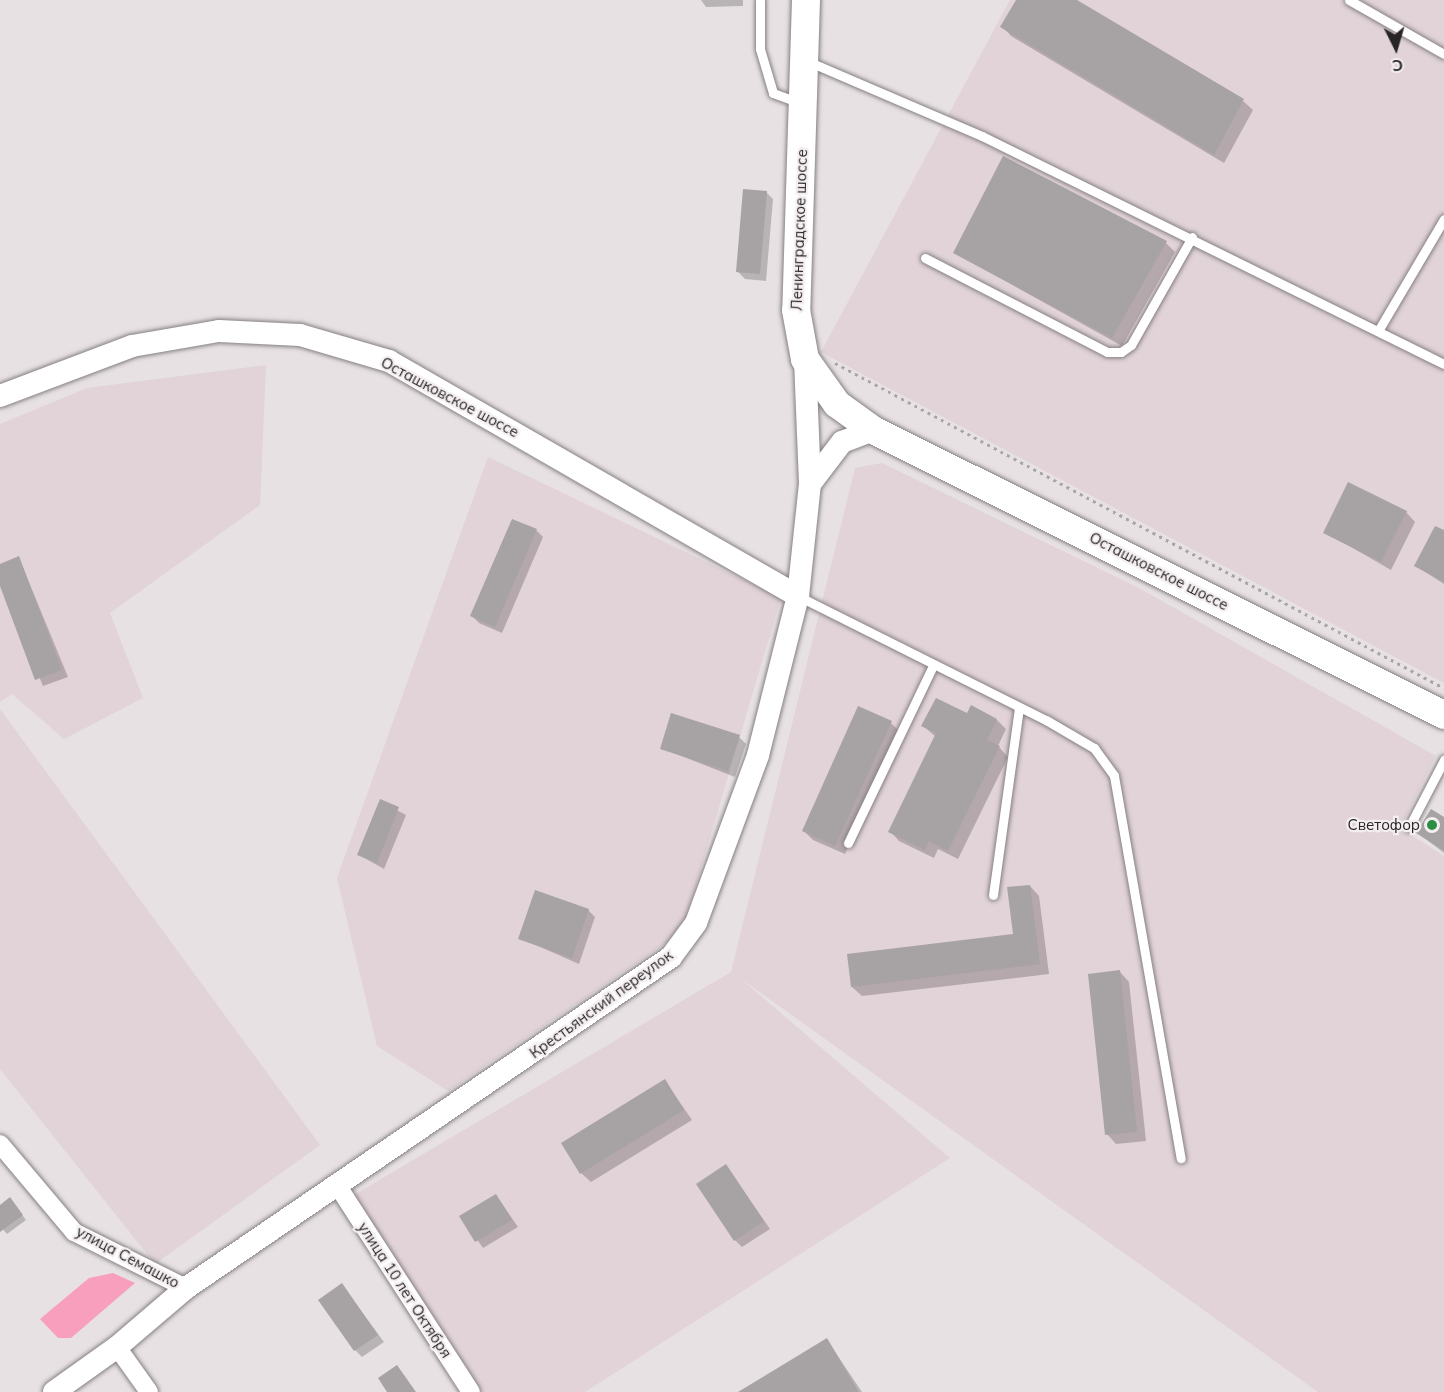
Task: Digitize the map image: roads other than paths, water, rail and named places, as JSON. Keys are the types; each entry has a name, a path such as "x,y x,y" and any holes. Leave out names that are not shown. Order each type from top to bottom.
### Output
{"main road":[{"name":"Ленинградское шоссе","path":"806,0 796,310 837,404 873,430"},
{"name":"Осташковское шоссе","path":"873,430 1444,715"}],"street":[{"name":"Осташковское шоссе","path":"0,396 132,346 219,331 300,335 389,361 798,596"},
{"name":"Крестьянский переулок","path":"54,1392 117,1347 186,1288 339,1188 671,957 696,923 758,755 798,596 810,484 818,360"},
{"path":"810,484 842,442 873,430"},
{"name":"улица Семашко","path":"0,1144 74,1232 186,1288"},
{"name":"улица 10 лет Октября","path":"339,1188 471,1392"},
{"path":"117,1347 149,1392"}],"lane":[{"path":"760,0 760,49 773,93 803,105"},
{"path":"1349,0 1444,54"},
{"path":"804,60 982,136 1192,237 1444,364"},
{"path":"1378,331 1444,219"},
{"path":"925,258 1107,352 1121,352 1131,345 1192,237"},
{"path":"798,596 932,668 1019,708 1094,748 1114,776 1181,1158"},
{"path":"848,843 932,668"},
{"path":"993,894 1019,708"},
{"path":"1409,827 1444,760"}],"place":[{"name":"Светофор","path":"1432,825"}]}
